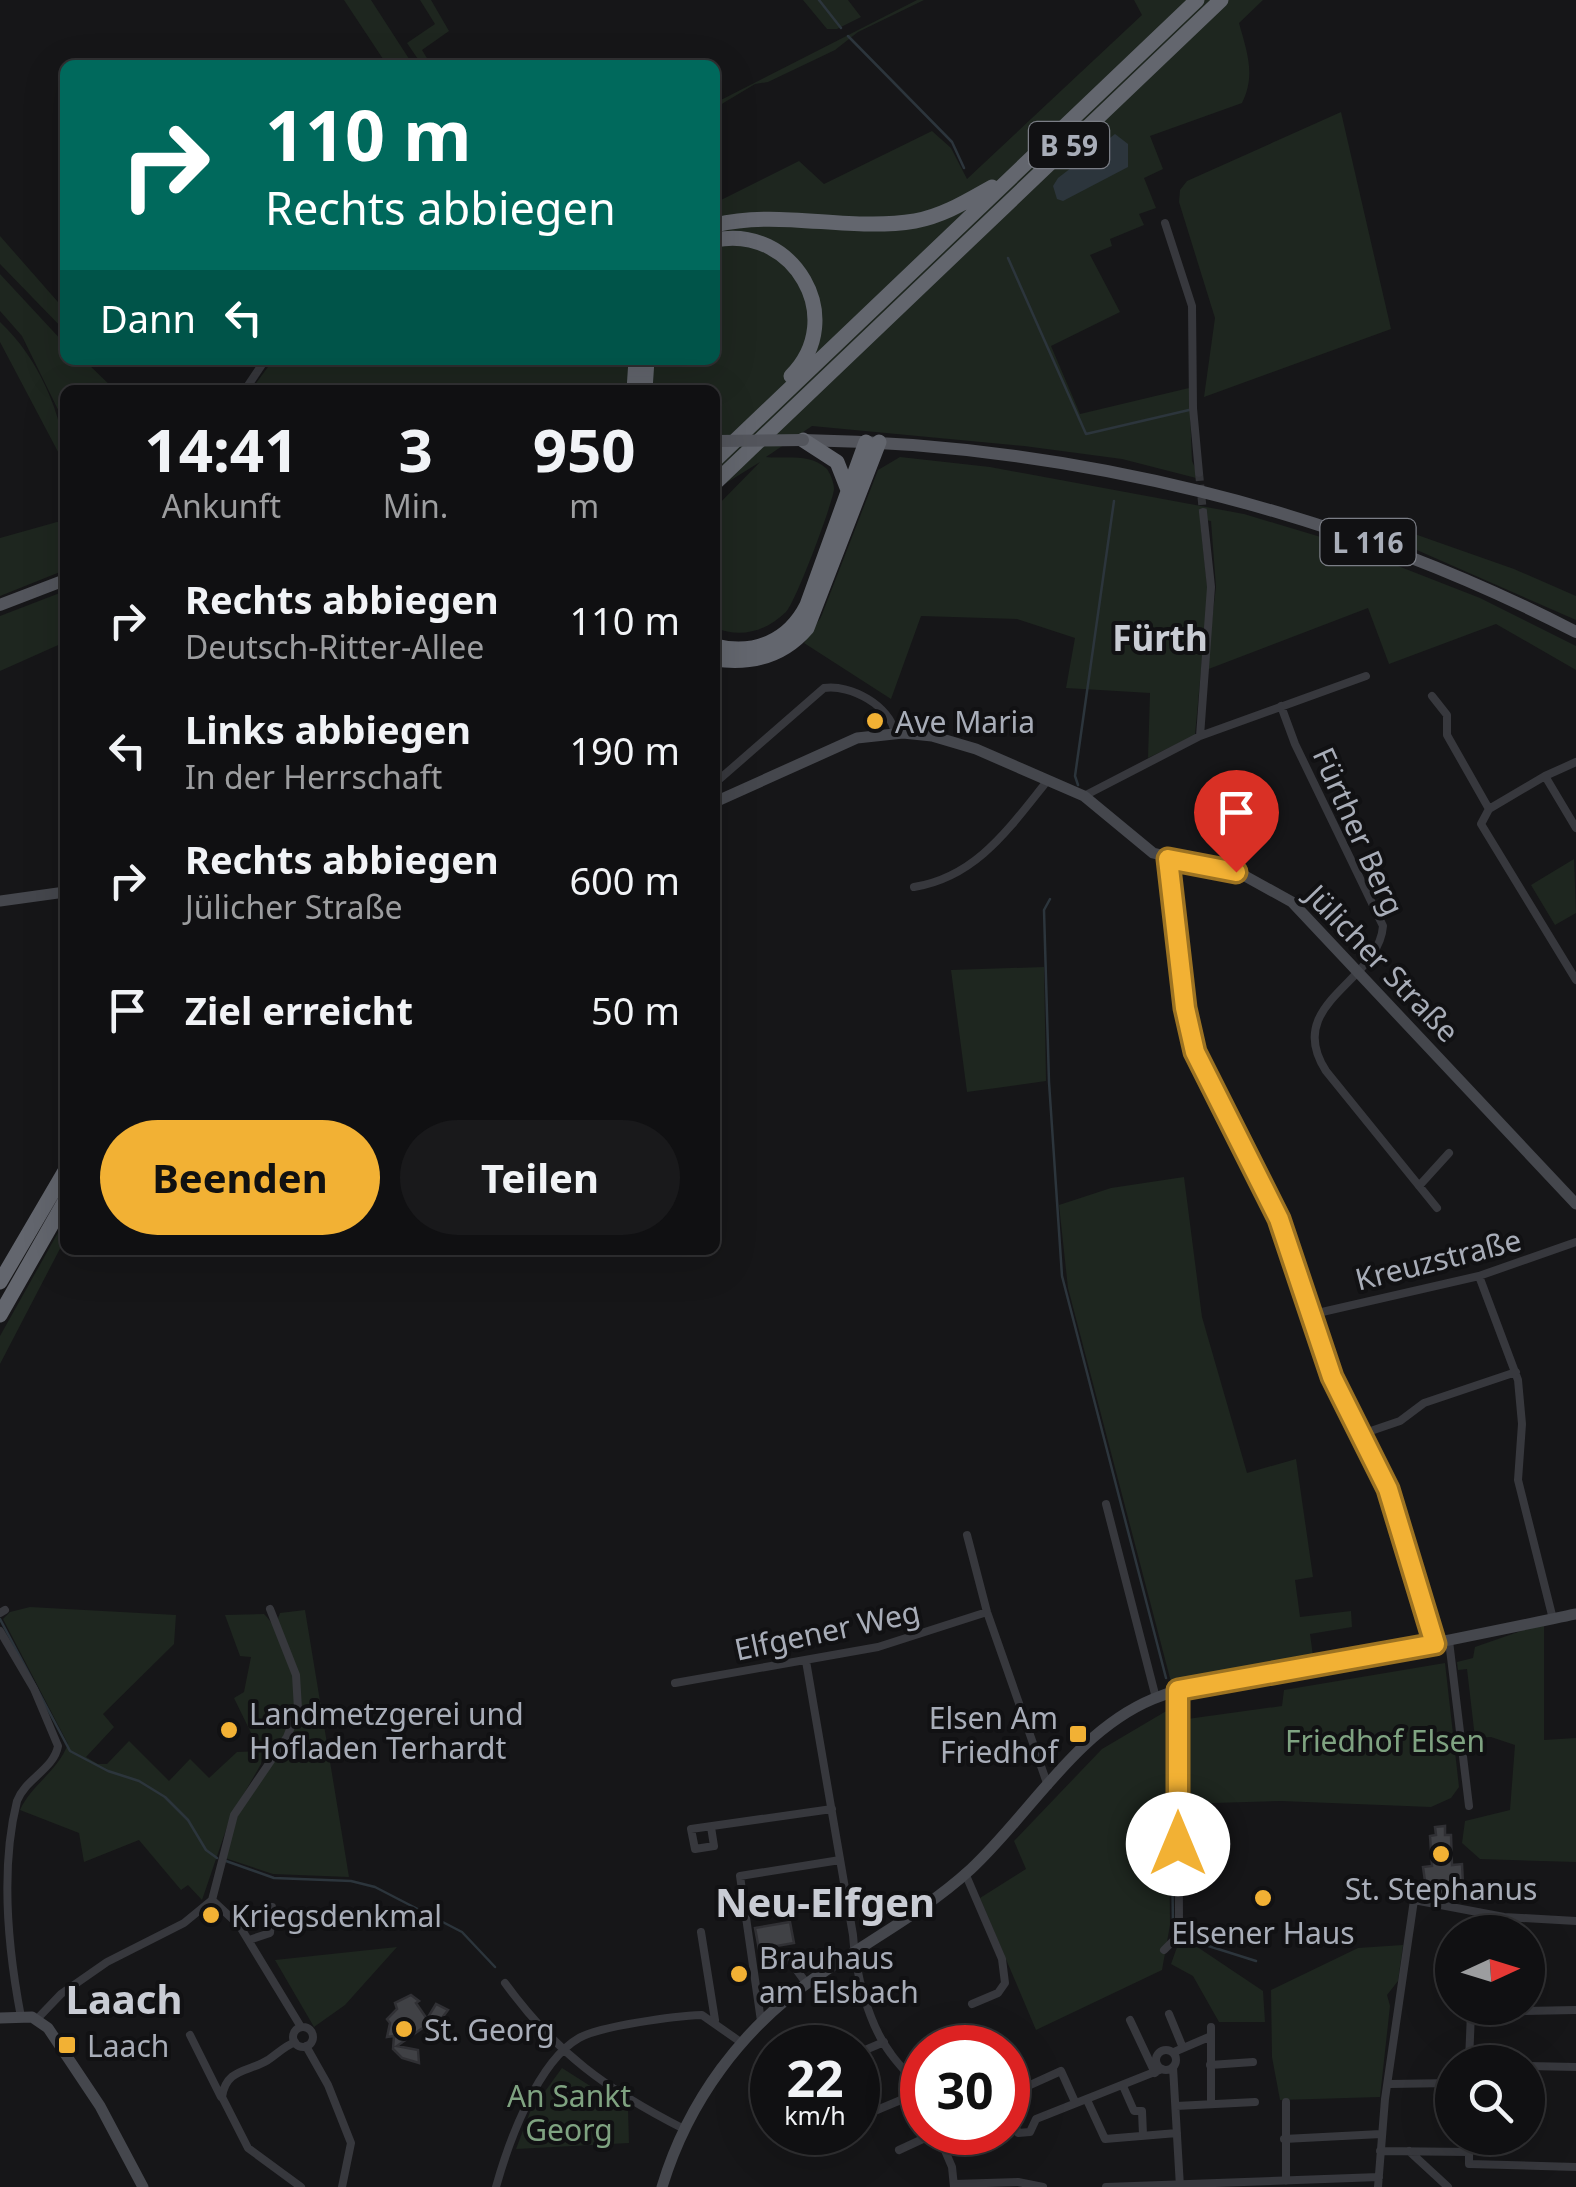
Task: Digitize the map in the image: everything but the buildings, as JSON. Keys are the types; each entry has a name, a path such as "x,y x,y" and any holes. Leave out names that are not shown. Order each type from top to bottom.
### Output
{"highway":[{"name":"B 59","path":"720,455 1198,0"},
{"name":"B 59","path":"720,478 1222,0"},
{"path":"720,224 762,219 863,225 915,220 956,207 1014,176"},
{"path":"720,240 752,240 782,253 801,272 815,308 812,341 803,362 763,404 748,428"},
{"path":"803,440 837,462 847,481 848,494"},
{"path":"720,647 740,650 762,647 796,623 872,442"},
{"path":"720,659 762,658 782,650 807,628 872,442"},
{"path":"0,1282 60,1180"},
{"path":"0,1315 60,1211"}],"main road":[{"name":"L 116","path":"720,440 872,442 1088,468 1255,505 1416,560 1576,632"},
{"path":"0,606 60,582"}],"street":[{"path":"1166,223 1192,306 1193,408 1199,472"},
{"path":"1200,736 1212,587 1204,512"},
{"path":"1084,796 1200,736 1366,676"},
{"path":"720,779 824,688 839,688 880,707 889,714 893,734"},
{"path":"1432,696 1447,716 1447,735 1489,809"},
{"name":"Fürther Berg","path":"1281,706 1295,744 1382,922 1381,940 1358,971"},
{"name":"Jülicher Straße","path":"720,800 845,742 893,734 955,742 1084,796 1146,849 1168,859 1236,872 1274,889 1301,910 1576,1204"},
{"path":"1576,762 1489,809 1481,824 1576,980"},
{"path":"1545,776 1576,828"},
{"path":"914,888 946,880 971,867 1048,780"},
{"path":"1168,859 1185,1008 1195,1052 1279,1219 1341,1400 1388,1489 1435,1644"},
{"path":"0,901 60,893"},
{"path":"1358,971 1322,1011 1315,1032 1317,1055 1436,1208"},
{"path":"1419,1186 1449,1154"},
{"name":"Kreuzstraße","path":"1309,1315 1479,1276 1576,1242"},
{"path":"1479,1276 1516,1372 1522,1413 1518,1480 1553,1619"},
{"path":"1359,1435 1400,1420 1424,1403 1516,1372"},
{"path":"1106,1504 1156,1698"},
{"path":"966,1535 987,1612 1048,1786"},
{"path":"38,2018 61,1994 107,1962 184,1924 212,1900 234,1815 287,1737 298,1709 295,1670 270,1609"},
{"name":"Elfgener Weg","path":"675,1683 896,1643 987,1612"},
{"path":"662,2187 684,2130 715,2077 761,2022 806,1984 916,1913 965,1874 1097,1735 1156,1698 1178,1690 1435,1644 1576,1614"},
{"path":"0,1632 34,1689 58,1746 55,1756 19,1796 12,1828 5,1924 21,2016"},
{"path":"1449,1641 1469,1806"},
{"path":"806,1660 852,1954 884,2042 900,2060"},
{"path":"1164,1950 1174,1940 1179,1924 1178,1690"},
{"path":"710,1827 832,1809"},
{"path":"761,2022 740,1876 840,1860"},
{"path":"965,1874 1002,1958 1005,1983 998,1993 972,2004"},
{"path":"212,1900 233,1917 301,2028 313,2034 306,2046"},
{"path":"1106,2187 1378,2182 1381,2134 1414,1900 1504,1917 1576,1920"},
{"path":"249,1940 270,1933 272,1907"},
{"path":"701,1932 715,2020"},
{"path":"764,1960 787,1956 806,1984"},
{"path":"504,1983 564,2052 614,2092 684,2130"},
{"path":"1470,2045 1471,2012 1576,2010"},
{"path":"1168,2014 1184,2048"},
{"path":"496,2187 526,2108 564,2052 581,2037 695,2015 715,2020 742,2043"},
{"path":"0,2018 38,2018 48,2028 97,2100 139,2185"},
{"path":"1130,2020 1158,2071"},
{"path":"296,2042 294,2034 301,2028"},
{"path":"1158,2071 1156,2056 1162,2050 1174,2052 1210,2032 1210,2104"},
{"path":"190,2035 250,2150 301,2187"},
{"path":"296,2042 306,2046 328,2085 352,2146 342,2187"},
{"path":"222,2101 230,2078 251,2065 266,2062 296,2042"},
{"path":"880,2044 884,2042"},
{"path":"1174,2052 1180,2186"},
{"path":"1210,2065 1253,2062"},
{"path":"1545,2066 1576,2067"},
{"path":"1030,2132 1036,2120 1173,2067"},
{"path":"1030,2085 1061,2071 1076,2102"},
{"path":"1390,2084 1435,2083"},
{"path":"1122,2086 1134,2111 1142,2111 1143,2135"},
{"path":"1087,2100 1105,2139 1177,2133"},
{"path":"1176,2106 1255,2102"},
{"path":"1286,2102 1286,2181"},
{"path":"1284,2140 1381,2134"},
{"path":"1380,2150 1469,2152 1469,2164 1576,2166"},
{"path":"1409,2151 1448,2187"},
{"path":"947,2155 954,2185 1018,2182 1043,2187"}],"green space":[{"path":"344,0 371,0 410,60 384,60"},
{"path":"420,0 431,0 449,31 422,50 428,60 419,60 407,43 435,24"},
{"path":"803,0 848,0 861,17 837,29 827,29"},
{"path":"917,0 924,0 858,32 835,50 768,82 755,84 720,105 720,100"},
{"path":"1134,0 1263,0 1239,23 1249,63 1249,83 1242,103 1150,136 1163,169 1144,178 1156,208 1139,214 1144,225 1110,239 1112,246 1090,255 1120,312 1051,346 1080,414 1189,388 1192,461 1200,479 1122,459 812,426 766,457 813,460 830,475 832,498 813,553 786,612 761,628 734,633 720,629 720,503 760,462 720,487 720,385 255,385 269,365 720,365 720,200 799,161 824,184 932,131 951,148 967,179 1142,15"},
{"path":"1341,112 1391,329 1204,397 1215,318 1179,202 1180,190 1187,181"},
{"path":"0,236 60,304 60,326 0,264"},
{"path":"0,274 60,339 60,365 89,365 110,385 60,385 60,414 22,336 0,311"},
{"path":"0,322 37,369 60,427 60,456 0,342"},
{"path":"900,457 990,467 1244,514 1334,541 1480,598 1576,646 1576,670 1496,624 1389,664 1368,608 1206,670 1216,587 1211,521 1200,519 1208,594 1195,735 1148,758 1150,693 1066,688 1075,638 1017,619 921,616 891,699 804,643 821,617 878,470"},
{"path":"60,522 60,572 0,596 0,538"},
{"path":"1389,525 1514,569 1576,596 1576,620 1385,536 1384,529"},
{"path":"60,593 60,644 0,671 0,616"},
{"path":"1574,859 1576,913 1555,925 1531,885"},
{"path":"1044,967 1046,1081 967,1092 951,970"},
{"path":"1184,1177 1202,1317 1247,1473 1296,1459 1313,1577 1295,1580 1300,1617 1351,1611 1352,1627 1310,1634 1313,1656 1171,1682 1068,1288 1059,1205 1111,1188"},
{"path":"60,1229 60,1249 0,1364 0,1336"},
{"path":"30,1607 176,1615 174,1644 103,1714 114,1727 86,1757 107,1764 129,1741 169,1781 190,1759 209,1778 237,1752 263,1751 261,1764 230,1818 202,1900 188,1885 181,1890 139,1840 84,1862 79,1833 20,1810 68,1744 3,1619 10,1612"},
{"path":"305,1610 349,1877 273,1874 225,1858 239,1810 286,1744 301,1700 297,1670 277,1621 280,1613"},
{"path":"264,1614 283,1644 297,1696 289,1726 273,1747 253,1737 234,1698 244,1692 251,1657 240,1656 225,1615"},
{"path":"1544,1623 1544,1740 1576,1738 1576,1862 1480,1859 1462,1843 1465,1821 1510,1810 1515,1745 1491,1737 1475,1738 1467,1669 1458,1670 1457,1662 1473,1658 1475,1647"},
{"name":"Friedhof Elsen","path":"1445,1663 1459,1787 1451,1798 1431,1807 1281,1801 1181,1804 1180,1720 1282,1706 1284,1690"},
{"path":"1168,1710 1170,1925 1162,1970 1036,2030 980,1898 1026,1869 1014,1841 1102,1749"},
{"path":"1181,1936 1263,1991 1265,2022 1219,2022 1193,1976 1171,1964"},
{"path":"1403,1945 1398,1981 1387,1995 1390,2006 1380,2097 1280,2100 1272,2057 1271,1990 1358,1948"},
{"path":"397,1947 345,2005 314,2027 275,1960"},
{"name":"An Sankt Georg","path":"562,2068 628,2110 629,2143 516,2149 530,2112"}],"shaded area":[{"path":"1115,134 1128,144 1128,167 1063,201 1057,199 1053,186 1058,178"}],"waterway":[{"path":"819,0 841,28"},
{"path":"848,36 952,142 964,168"},
{"path":"1008,258 1086,434 1189,410"},
{"path":"1078,785 1075,776 1114,501"},
{"path":"1050,899 1044,910 1049,1082 1062,1276 1166,1678"},
{"path":"0,1619 70,1751 108,1771 139,1781 165,1797 188,1820 206,1850 217,1858"},
{"path":"1170,1706 1173,1925"},
{"path":"226,1861 274,1878 351,1881 375,1887 462,1932 495,1967"},
{"path":"1182,1929 1199,1943 1256,1961"}],"tunnel":[{"path":"1199,473 1203,512"}],"place":[{"name":"Ave Maria","path":"875,721"},
{"name":"Landmetzgerei und Hofladen Terhardt","path":"229,1730"},
{"name":"Elsen Am Friedhof","path":"1078,1734"},
{"name":"St. Stephanus","path":"1441,1854"},
{"name":"Elsener Haus","path":"1263,1898"},
{"name":"Kriegsdenkmal","path":"211,1915"},
{"name":"Brauhaus am Elsbach","path":"739,1974"},
{"name":"St. Georg","path":"404,2029"},
{"name":"Laach","path":"67,2045"}],"district":[{"name":"Fürth","path":"1160,637"},
{"name":"Neu-Elfgen","path":"825,1901"},
{"name":"Laach","path":"124,1998"}],"route":[{"path":"1178,1844 1178,1690 1435,1644 1385,1482 1346,1412 1309,1315 1279,1219 1209,1085 1192,1040 1168,859 1236,872"}]}
